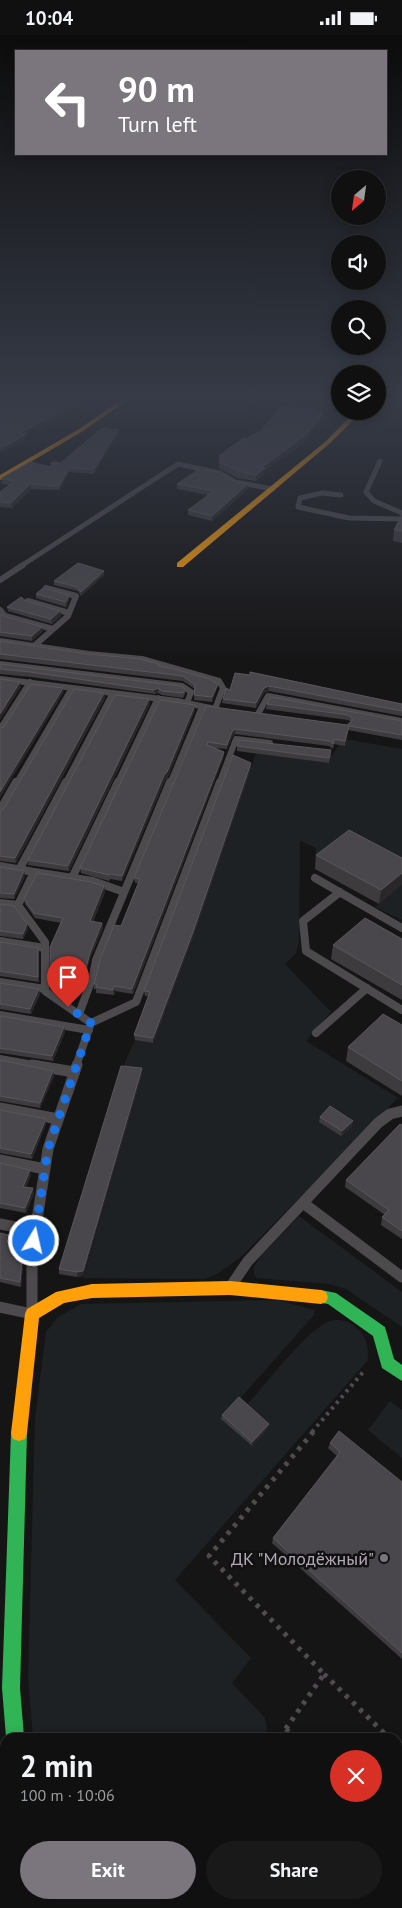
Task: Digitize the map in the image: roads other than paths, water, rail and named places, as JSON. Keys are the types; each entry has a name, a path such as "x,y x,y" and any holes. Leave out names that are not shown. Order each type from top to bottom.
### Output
{"street":[{"path":"180,565 277,485"},
{"path":"14,1733 11,1688 18,1439 32,1314 61,1297 92,1291 230,1288 331,1297 380,1332 387,1363 402,1375"}],"lane":[{"path":"0,580 145,485"},
{"path":"253,485 273,489"},
{"path":"369,485 366,492 374,501 402,513"},
{"path":"341,495 322,493 300,498 298,507 324,515 367,521 402,519"},
{"path":"34,646 69,613 76,596 46,588"},
{"path":"28,601 69,613"},
{"path":"0,610 5,616 53,629"},
{"path":"0,641 142,659 219,681 223,688 215,709"},
{"path":"0,664 182,686 191,691 186,703"},
{"path":"0,679 158,698 224,710"},
{"path":"0,729 30,683"},
{"path":"0,810 72,688"},
{"path":"19,869 113,693"},
{"path":"258,714 268,695 402,721"},
{"path":"72,878 158,698"},
{"path":"79,1014 93,976 96,960 202,707"},
{"path":"250,713 268,715"},
{"path":"0,1015 90,1026 136,1002 236,739 282,745"},
{"path":"0,866 93,881 124,892"},
{"path":"18,905 34,872"},
{"path":"315,878 402,928"},
{"path":"340,892 304,921 306,951 402,1010"},
{"path":"0,903 18,905 45,942 45,989"},
{"path":"0,941 45,948"},
{"path":"0,981 45,989 79,1014 90,1026"},
{"path":"316,1033 367,988"},
{"path":"0,1307 32,1314 32,1252 48,1149 90,1026"},
{"path":"0,1059 74,1072"},
{"path":"0,1108 58,1119"},
{"path":"230,1288 248,1261 378,1123 390,1114 402,1111"},
{"path":"0,1160 45,1169"},
{"path":"303,1203 402,1277"},
{"path":"0,1223 35,1231"}],"place":[{"name":"ДК \"Молодёжный\"","path":"384,1558"}]}
